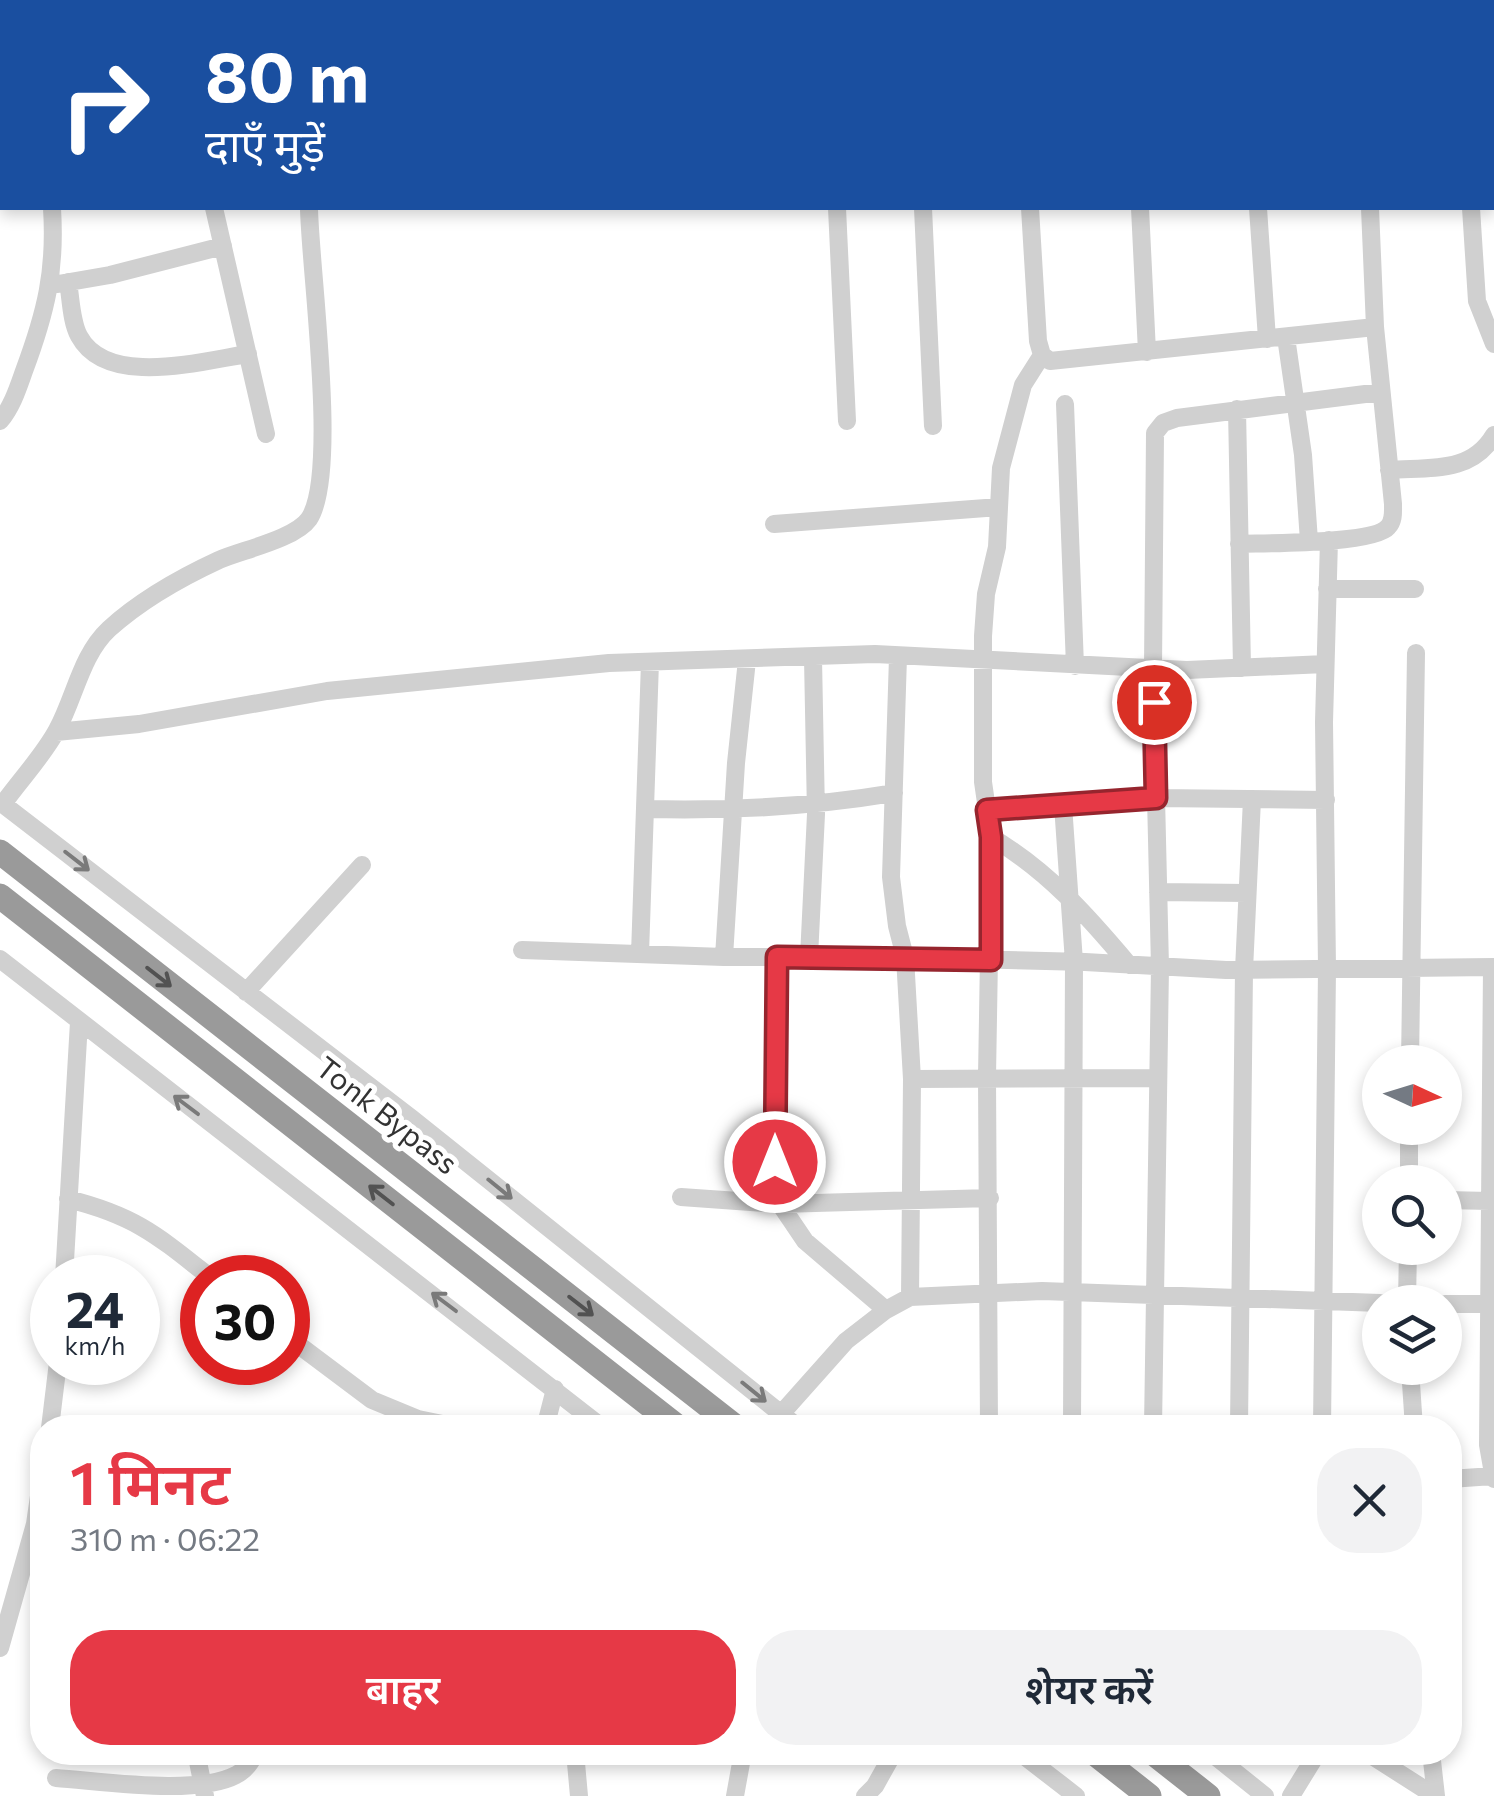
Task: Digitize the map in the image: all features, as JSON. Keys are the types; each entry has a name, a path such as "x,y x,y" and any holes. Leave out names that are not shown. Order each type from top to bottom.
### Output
{"highway":[{"name":"Tonk Bypass","path":"0,852 720,1415"},
{"path":"0,896 662,1415"},
{"path":"1109,1765 1148,1796"},
{"path":"1169,1765 1208,1796"}],"street":[{"path":"52,210 60,284 77,333 91,352 106,362 140,368 248,354"},
{"path":"214,210 266,434"},
{"path":"309,210 322,462 317,496 308,520 294,532 219,560 148,597 106,632 83,666 56,732 1,802 411,1118 781,1414 846,1341 910,1296 1072,1293 1362,1303"},
{"path":"837,210 847,421"},
{"path":"923,210 933,426"},
{"path":"989,1415 987,1077 991,837 983,782 982,662 986,594 997,548 1001,468 1024,386 1042,355 1036,322 1030,210"},
{"path":"1140,210 1147,352"},
{"path":"1258,210 1277,338 1296,403 1309,541"},
{"path":"1239,544 1366,536 1384,532 1390,525 1393,504 1374,327 1370,210"},
{"path":"1470,210 1477,301 1494,344"},
{"path":"60,284 223,246"},
{"path":"0,420 14,397 60,284"},
{"path":"1042,355 1050,361 1065,361 1374,327"},
{"path":"1153,1415 1160,966 1153,669 1155,433 1162,423 1177,418 1381,392"},
{"path":"1065,404 1075,666"},
{"path":"1237,408 1242,668"},
{"path":"1390,470 1474,460 1494,436"},
{"path":"774,524 999,507"},
{"path":"1322,1415 1329,540"},
{"path":"1327,589 1415,589"},
{"path":"1410,1045 1416,653"},
{"path":"56,732 139,724 327,691 610,663 898,656 1153,669 1326,664"},
{"path":"898,656 890,877 896,926 905,957 912,1078 910,1296"},
{"path":"809,957 816,806 813,658"},
{"path":"724,957 747,660"},
{"path":"640,954 650,662"},
{"path":"647,809 733,811 816,806 894,793"},
{"path":"987,810 1156,798 1326,800"},
{"path":"1239,1415 1244,970 1252,799"},
{"path":"1063,805 1074,962 1072,1415"},
{"path":"991,837 1028,860 1071,897 1129,965"},
{"path":"246,992 362,865"},
{"path":"1158,892 1248,892"},
{"path":"522,950 724,957 905,957 1244,970 1493,967 1488,1445 1494,1477 1462,1478"},
{"path":"777,957 774,1139 780,1204 805,1241 886,1310"},
{"path":"0,959 587,1415"},
{"path":"65,1255 80,1022"},
{"path":"912,1078 1158,1078"},
{"path":"681,1197 780,1204 990,1198"},
{"path":"68,1199 109,1209 145,1226 182,1255"},
{"path":"1462,1200 1490,1201"},
{"path":"1462,1304 1491,1304"},
{"path":"310,1354 390,1415"},
{"path":"52,1415 55,1385"},
{"path":"1411,1385 1413,1415"},
{"path":"548,1415 555,1389"},
{"path":"0,1648 30,1542"},
{"path":"198,1765 203,1791"},
{"path":"56,1778 203,1791 249,1765"},
{"path":"576,1765 579,1796"},
{"path":"735,1796 741,1765"},
{"path":"865,1796 876,1786 885,1765"},
{"path":"1037,1765 1076,1796"},
{"path":"1226,1765 1265,1796"},
{"path":"1291,1796 1310,1765"},
{"path":"1386,1765 1435,1796"},
{"path":"1433,1765 1435,1796"}],"route":[{"path":"775,1162 777,957 991,960 991,837 987,810 1156,798 1154,702"}]}
